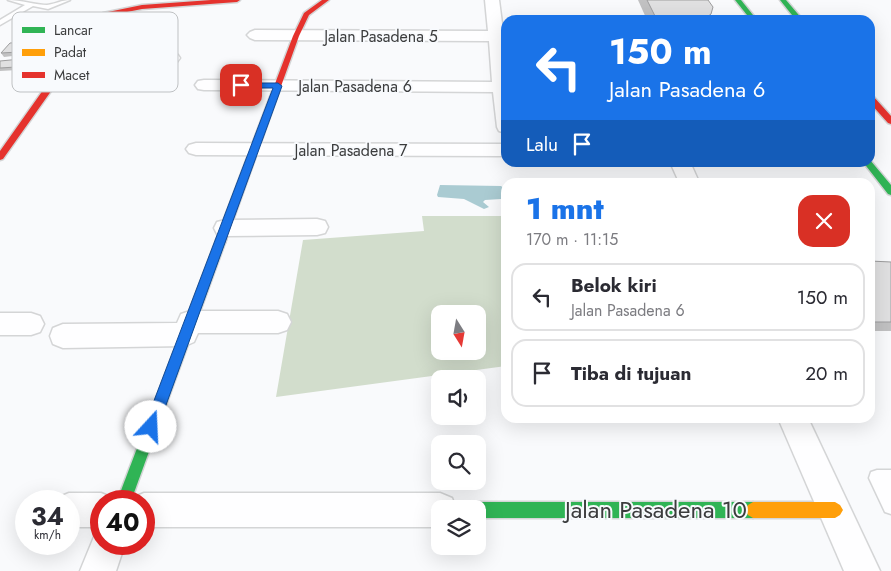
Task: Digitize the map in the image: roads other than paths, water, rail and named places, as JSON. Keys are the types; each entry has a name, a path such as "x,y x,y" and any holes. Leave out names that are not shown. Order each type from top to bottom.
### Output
{"street":[{"path":"114,12 142,7 237,0"},
{"path":"128,490 296,36 306,14 326,0"},
{"path":"492,0 501,36"},
{"path":"738,0 750,15"},
{"path":"783,0 796,15"},
{"name":"Jalan Pasadena 5","path":"255,36 501,36"},
{"name":"Jalan Pasadena 6","path":"204,85 501,86"},
{"path":"0,157 46,92"},
{"path":"875,103 891,121"},
{"name":"Jalan Pasadena 7","path":"196,149 501,150"},
{"path":"871,167 891,192"},
{"path":"225,228 318,227"},
{"path":"63,336 278,322"},
{"path":"0,324 31,324"},
{"path":"796,423 862,571"},
{"path":"155,510 431,510"},
{"name":"Jalan Pasadena 10","path":"486,510 834,510"},
{"path":"98,571 104,555"}],"lane":[{"path":"11,0 48,6 67,0"},
{"path":"19,12 32,4"},
{"path":"0,24 12,16"},
{"path":"891,478 877,478 891,506"}],"water":[{"path":"440,185 501,186 501,199 485,200 483,202 489,207 484,209 464,199 438,197"}]}
